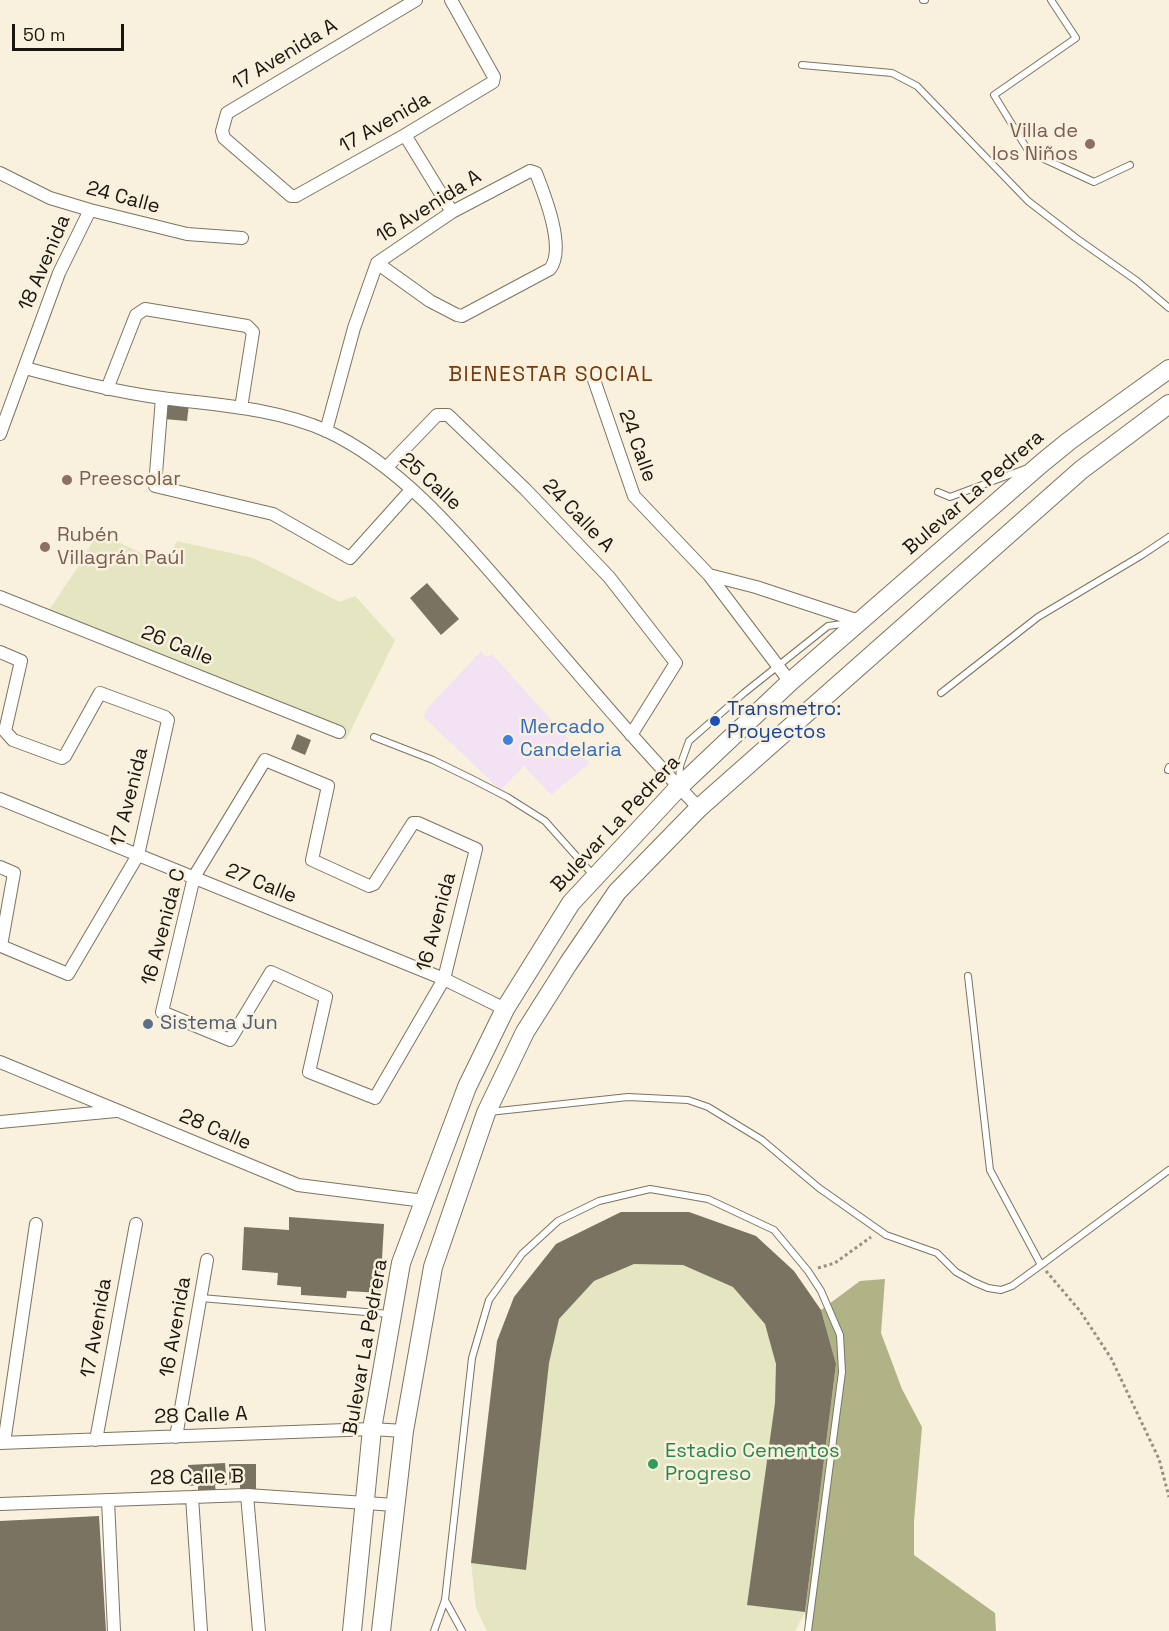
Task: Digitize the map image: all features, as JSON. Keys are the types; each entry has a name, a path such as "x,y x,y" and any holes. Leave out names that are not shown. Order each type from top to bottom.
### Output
{"main road":[{"name":"Bulevar La Pedrera","path":"352,1631 372,1429 401,1263 467,1087 505,1009 571,903 679,787 790,682 1042,463 1169,369"},
{"path":"381,1631 404,1431 433,1267 486,1113 525,1032 568,964 617,892 699,808 1081,470 1169,404"}],"street":[{"name":"17 Avenida A","path":"296,196 291,196 224,138 222,131 227,112 416,0"},
{"name":"17 Avenida","path":"296,196 493,82 494,77 451,0"},
{"path":"405,135 452,212"},
{"name":"16 Avenida A","path":"326,431 354,328 377,263 452,212 530,171 536,173 547,202 557,254 550,269 466,315 457,315 444,309 377,263"},
{"name":"24 Calle","path":"0,173 50,198 90,210 187,234 242,238"},
{"name":"18 Avenida","path":"0,434 59,273 90,210"},
{"path":"107,388 136,315 145,309 247,326 251,329 253,332 241,408"},
{"name":"25 Calle","path":"25,368 107,388 241,408 289,419 326,431 386,468 462,538 631,735 699,808"},
{"name":"24 Calle","path":"592,374 634,496 709,575 790,682"},
{"path":"162,398 155,486 273,514 350,558 411,490"},
{"name":"24 Calle A","path":"386,468 437,415 448,415 525,489 609,577 676,665 631,735"},
{"path":"709,575 756,587 859,621"},
{"name":"26 Calle","path":"0,597 339,732"},
{"name":"17 Avenida","path":"0,652 21,662 5,731 12,740 58,758 65,756 100,693 168,720 138,855 68,974 1,946"},
{"name":"16 Avenida C","path":"309,1072 326,997 271,972 230,1040 162,1012 194,877 263,761 268,761 328,786 312,860 372,886"},
{"name":"27 Calle","path":"0,799 444,979 505,1009"},
{"name":"16 Avenida","path":"309,1072 375,1098 444,979 475,848 418,823 413,823 372,886"},
{"path":"0,867 14,873 1,946"},
{"name":"28 Calle","path":"0,1062 298,1185 424,1201"},
{"path":"0,1122 117,1110"},
{"path":"2,1443 36,1224"},
{"name":"17 Avenida","path":"96,1440 136,1224"},
{"name":"16 Avenida","path":"176,1437 207,1260"},
{"name":"28 Calle A","path":"2,1443 372,1429 404,1431"},
{"path":"247,1496 259,1631"},
{"name":"28 Calle B","path":"0,1504 247,1496 395,1505"},
{"path":"192,1497 201,1631"},
{"path":"108,1500 114,1631"}],"lane":[{"path":"1051,0 1076,38 994,95 1029,152 1094,182 1130,165"},
{"path":"802,65 892,73 917,86 1028,201 1137,281 1169,308"},
{"path":"938,492 950,497 1042,463"},
{"path":"941,693 1038,617 1169,537"},
{"path":"679,787 680,766 689,741 777,665 828,626 859,621"},
{"path":"374,737 433,760 472,779 507,797 545,821 594,876"},
{"path":"968,976 990,1170 1041,1265"},
{"path":"486,1113 628,1097 688,1100 708,1107 762,1140 819,1188 879,1230 896,1239 937,1252 956,1272 988,1288 1001,1290 1012,1286 1169,1170"},
{"path":"434,1631 445,1600 472,1358 489,1300 522,1254 558,1221 599,1201 650,1189 708,1199 774,1230 808,1271 821,1291 840,1335 842,1372 807,1631"},
{"path":"201,1298 392,1314"},
{"path":"445,1600 462,1631"}],"path":[{"path":"808,1271 835,1263 879,1230"},
{"path":"1041,1265 1080,1311 1111,1358 1159,1458 1169,1497"}],"shaded area":[{"name":"Mercado Candelaria","path":"481,651 486,657 492,654 590,763 551,795 524,766 500,790 424,717 427,709"}],"green space":[{"path":"98,532 165,565 177,541 253,558 340,602 355,596 395,640 346,740 43,619 82,561"},
{"name":"Estadio Cementos Progreso","path":"621,1212 689,1212 756,1236 821,1310 836,1364 805,1612 795,1631 487,1631 476,1608 471,1563 497,1341 514,1297 556,1244"},
{"path":"885,1279 881,1333 902,1389 922,1427 914,1521 914,1555 995,1613 996,1631 805,1631 805,1612 836,1364 821,1310 860,1281"}],"building":[{"path":"165,403 189,404 187,421 164,419"},
{"path":"427,583 459,619 441,635 410,598"},
{"path":"297,734 311,740 305,755 291,749"},
{"path":"621,1212 689,1212 756,1236 794,1271 821,1310 836,1364 805,1612 747,1605 775,1403 776,1364 765,1324 733,1287 683,1265 634,1264 594,1281 559,1319 549,1363 526,1570 471,1563 497,1341 514,1297 556,1244"},
{"path":"289,1217 384,1224 380,1293 347,1291 346,1298 301,1295 301,1287 277,1285 278,1273 242,1270 244,1227 289,1230"},
{"path":"225,1463 227,1485 215,1485 216,1492 198,1493 198,1485 189,1486 188,1465"},
{"path":"229,1464 256,1464 256,1490 240,1490 240,1484 229,1484"},
{"path":"99,1516 106,1631 0,1631 0,1521"}],"place":[{"name":"Villa de los Niños","path":"1090,144"},
{"name":"Preescolar","path":"67,480"},
{"name":"Rubén Villagrán Paúl","path":"45,547"},
{"name":"Transmetro: Proyectos","path":"715,721"},
{"name":"Mercado Candelaria","path":"508,740"},
{"name":"Sistema Jun","path":"148,1024"},
{"name":"Estadio Cementos Progreso","path":"653,1464"}],"district":[{"name":"BIENESTAR SOCIAL","path":"551,375"}]}
